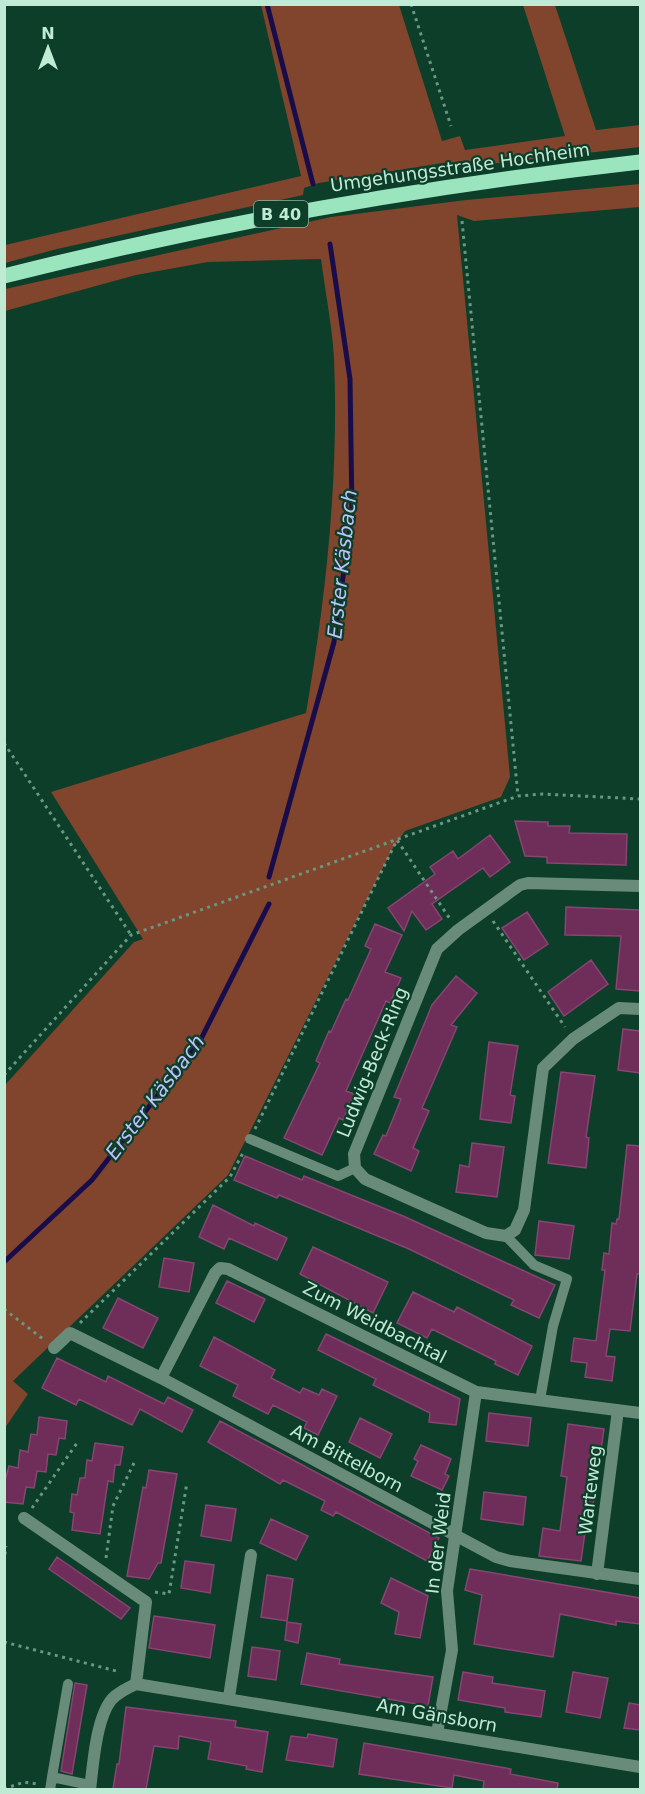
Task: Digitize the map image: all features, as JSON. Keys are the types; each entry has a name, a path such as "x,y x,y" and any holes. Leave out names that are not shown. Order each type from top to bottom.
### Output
{"main road":[{"name":"Umgehungsstraße Hochheim","path":"4,276 162,238 279,215 474,183 640,162"}],"street":[{"name":"Ludwig-Beck-Ring","path":"355,1168 354,1154 437,949 458,930 520,885 528,883 640,886"},
{"path":"355,1168 365,1179 387,1189 486,1233 506,1236 515,1230 524,1210 543,1068 573,1039 619,1008 640,1009"},
{"name":"Zum Weidbachtal","path":"161,1378 215,1273 220,1268 228,1269 476,1392 640,1413"},
{"path":"54,1348 70,1333"},
{"name":"Am Bittelborn","path":"70,1333 161,1378 455,1537 510,1561 640,1579"},
{"name":"In der Weid","path":"437,1733 452,1650 447,1592 476,1392"},
{"name":"Warteweg","path":"597,1574 618,1410"},
{"path":"24,1518 146,1602 136,1684 123,1690 107,1707 101,1721 90,1787"},
{"path":"229,1697 251,1555"},
{"name":"Am Gänsborn","path":"136,1684 229,1697 640,1767"}],"lane":[{"path":"250,1139 338,1176 355,1168"},
{"path":"506,1236 534,1265 567,1279 553,1326 540,1400"},
{"path":"68,1684 51,1784 90,1787"}],"path":[{"path":"411,4 451,126"},
{"path":"462,221 518,796"},
{"path":"4,742 131,935"},
{"path":"4,1075 131,935 518,796 543,794 640,799"},
{"path":"397,840 458,930"},
{"path":"70,1333 230,1177 397,840"},
{"path":"486,911 573,1039"},
{"path":"4,1309 54,1348"},
{"path":"24,1518 77,1443"},
{"path":"104,1575 113,1506 134,1463"},
{"path":"146,1602 147,1591 169,1594 187,1482"},
{"path":"4,1562 6,1546"},
{"path":"4,1642 120,1672"},
{"path":"4,1789 24,1782 51,1784"}],"shaded area":[{"path":"261,5 399,5 442,141 460,136 465,150 565,136 523,5 555,5 596,130 640,125 640,147 454,168 449,162 319,183 304,188 303,195 57,249 5,263 5,245 301,176"},
{"path":"640,184 640,207 474,221 457,215 510,777 501,797 405,831 393,848 228,1175 13,1381 28,1394 5,1428 5,1085 134,942 143,939 51,792 306,713 325,581 333,492 335,403 333,346 321,259 208,262 136,275 5,311 5,289 331,217 466,200"}],"building":[{"path":"515,821 548,822 548,826 570,826 569,833 627,834 626,865 547,863 547,857 525,856"},
{"path":"490,835 510,862 490,877 483,868 432,904 442,919 426,930 412,911 404,931 388,908 435,874 430,867 453,851 458,859"},
{"path":"566,907 640,910 640,991 616,989 621,936 565,935"},
{"path":"527,912 548,944 524,960 502,928"},
{"path":"375,924 402,935 385,972 401,978 390,1003 386,1001 346,1091 354,1094 343,1120 339,1118 322,1155 284,1138 320,1063 316,1061 329,1031 331,1032 346,999 348,1000 371,949 365,946"},
{"path":"591,960 608,984 564,1016 548,992"},
{"path":"456,976 477,993 451,1025 457,1027 422,1108 429,1111 413,1148 419,1151 411,1171 374,1154 383,1135 386,1136 401,1099 394,1097 432,1005"},
{"path":"623,1029 640,1031 640,1073 618,1070"},
{"path":"489,1042 518,1046 510,1095 515,1096 511,1123 480,1119"},
{"path":"561,1072 595,1076 586,1137 589,1138 586,1168 548,1163"},
{"path":"472,1143 504,1147 497,1197 456,1192 460,1165 469,1167"},
{"path":"627,1145 640,1146 640,1274 637,1274 630,1331 610,1329 606,1356 615,1357 612,1381 585,1377 587,1363 571,1361 574,1338 596,1341 605,1270 602,1270 604,1253 609,1254 612,1223 616,1224 619,1219"},
{"path":"245,1156 302,1180 304,1176 403,1216 555,1285 539,1318 511,1305 514,1300 409,1249 279,1195 277,1198 234,1180"},
{"path":"213,1205 254,1226 255,1223 287,1238 277,1260 229,1238 224,1249 199,1237"},
{"path":"539,1221 574,1226 569,1259 535,1255"},
{"path":"313,1247 388,1282 373,1313 300,1274"},
{"path":"164,1258 194,1263 189,1292 159,1287"},
{"path":"227,1281 265,1299 254,1322 216,1303"},
{"path":"413,1292 454,1312 457,1307 532,1346 518,1375 495,1364 496,1361 432,1329 427,1338 397,1323"},
{"path":"118,1298 158,1318 143,1348 103,1328"},
{"path":"326,1334 460,1399 456,1425 429,1422 430,1413 373,1385 376,1379 318,1350"},
{"path":"214,1337 275,1370 271,1378 300,1393 303,1388 319,1395 322,1389 337,1396 318,1435 304,1428 307,1422 273,1405 268,1414 233,1396 238,1385 200,1366"},
{"path":"57,1358 106,1382 108,1376 164,1404 168,1397 193,1410 182,1432 140,1409 132,1425 79,1399 76,1405 42,1388"},
{"path":"489,1413 531,1418 528,1446 486,1441"},
{"path":"39,1417 67,1421 65,1439 59,1438 56,1455 48,1454 46,1472 37,1471 34,1488 26,1487 23,1504 4,1502 4,1484 9,1466 18,1468 20,1450 28,1452 31,1434 37,1435"},
{"path":"360,1418 392,1434 380,1458 349,1442"},
{"path":"220,1421 439,1538 427,1561 336,1512 333,1516 321,1510 325,1501 283,1480 280,1484 208,1442"},
{"path":"568,1424 604,1429 591,1519 587,1518 581,1561 539,1556 543,1528 560,1531 567,1477 561,1476"},
{"path":"95,1443 123,1447 120,1465 115,1465 113,1482 108,1481 100,1534 72,1530 74,1513 70,1512 72,1494 77,1495 80,1478 85,1478 87,1460 92,1461"},
{"path":"421,1445 451,1459 445,1474 449,1476 442,1490 411,1476 418,1461 414,1459"},
{"path":"149,1470 177,1474 161,1563 158,1563 149,1579 127,1576 143,1487 146,1488"},
{"path":"484,1492 526,1497 523,1525 481,1519"},
{"path":"206,1505 236,1509 231,1541 201,1536"},
{"path":"271,1519 308,1536 296,1560 260,1543"},
{"path":"57,1557 130,1608 121,1619 49,1569"},
{"path":"185,1561 214,1565 210,1593 181,1588"},
{"path":"470,1569 640,1598 640,1624 616,1621 616,1625 560,1614 553,1657 474,1644 482,1595 465,1590"},
{"path":"267,1575 293,1579 287,1621 261,1617"},
{"path":"391,1578 428,1596 420,1638 395,1634 399,1612 381,1603"},
{"path":"154,1616 215,1625 210,1658 149,1648"},
{"path":"287,1622 301,1624 298,1643 285,1640"},
{"path":"252,1647 280,1651 276,1680 248,1676"},
{"path":"307,1653 340,1659 339,1664 433,1677 428,1706 301,1684"},
{"path":"463,1672 493,1677 492,1683 545,1691 541,1717 505,1712 505,1708 458,1700"},
{"path":"573,1672 608,1678 600,1718 566,1712"},
{"path":"75,1683 87,1685 72,1774 61,1771"},
{"path":"629,1703 640,1705 640,1730 624,1728"},
{"path":"126,1707 236,1721 235,1727 268,1732 262,1772 246,1769 247,1766 208,1759 211,1742 179,1736 178,1749 154,1746 146,1789 113,1789 117,1764 119,1764"},
{"path":"308,1734 337,1739 333,1767 286,1760 291,1736 307,1738"},
{"path":"364,1743 511,1769 510,1774 558,1783 557,1790 483,1790 484,1781 454,1775 452,1788 359,1774"}],"waterway":[{"name":"Erster Käsbach","path":"267,4 313,184"},
{"name":"Erster Käsbach","path":"269,877 334,642 352,512 350,379 330,244"},
{"name":"Erster Käsbach","path":"4,1262 92,1180 200,1041 269,904"}]}
